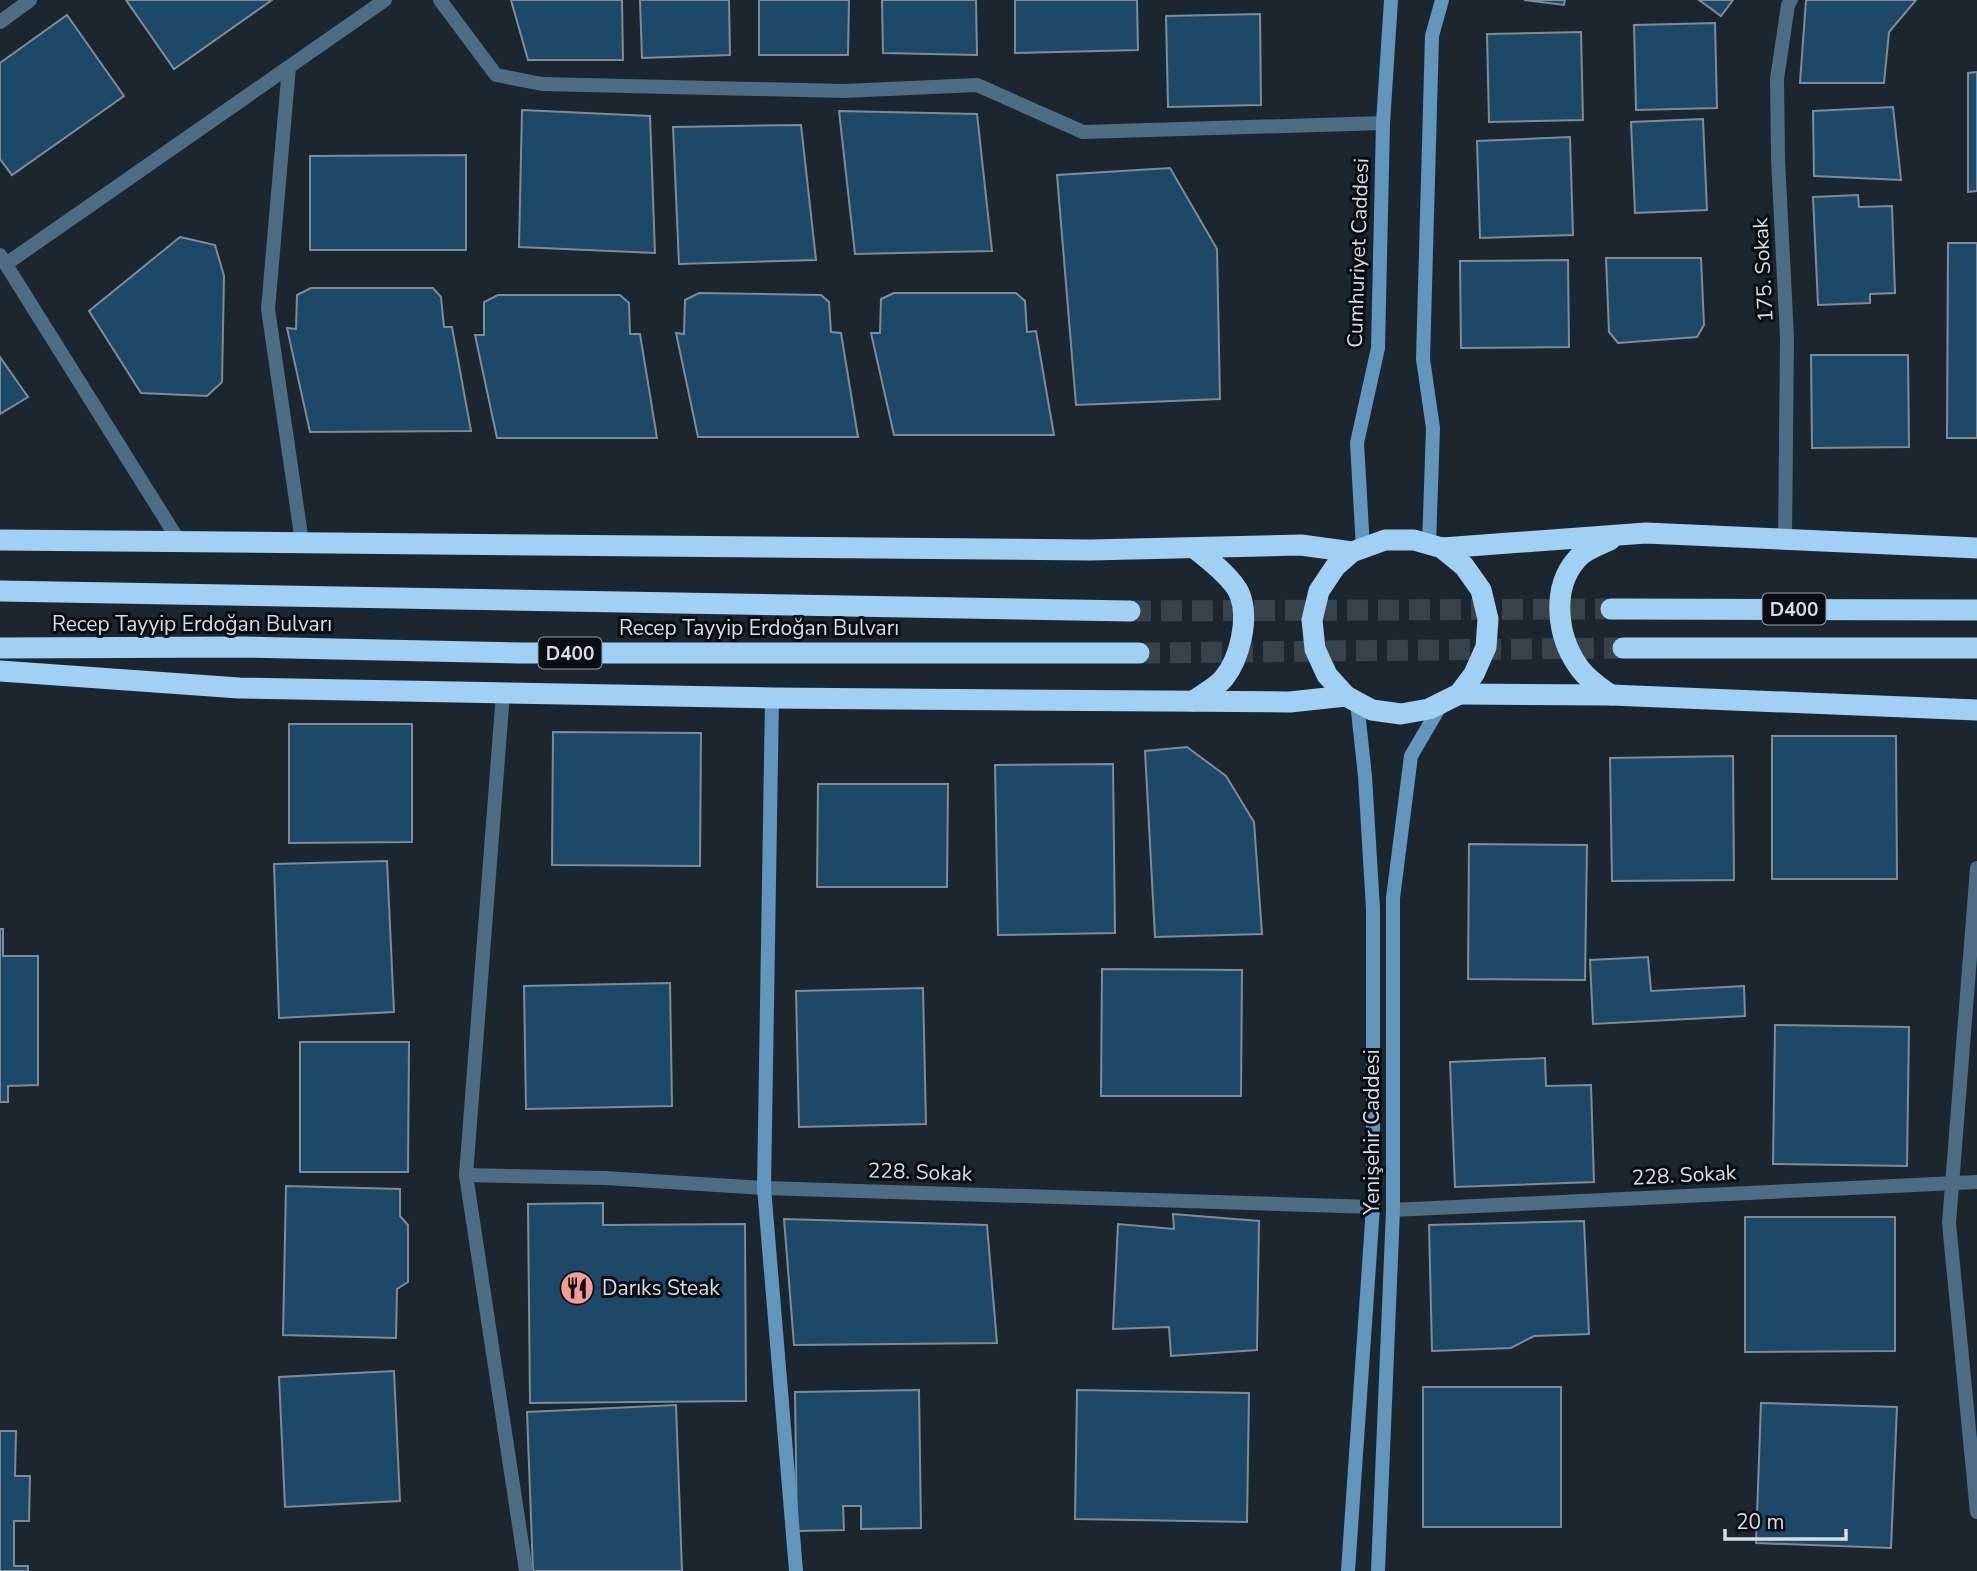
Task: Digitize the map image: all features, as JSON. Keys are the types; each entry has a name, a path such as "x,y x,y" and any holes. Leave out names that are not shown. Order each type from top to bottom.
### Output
{"highway":[{"path":"1611,695 1579,669 1568,650 1560,621 1560,592 1565,575 1578,556 1609,540 1646,533"},
{"path":"1435,547 1646,533 1977,548"},
{"path":"0,540 1090,551 1301,545 1357,550"},
{"path":"1385,540 1414,540 1435,547 1464,566 1481,590 1488,619 1486,647 1474,674 1451,698 1429,709 1401,714 1372,710 1352,699 1327,675 1315,649 1312,620 1319,592 1335,567 1357,550 1385,540"},
{"path":"1193,701 1223,680 1236,657 1244,626 1240,594 1214,563 1194,548"},
{"name":"Recep Tayyip Erdoğan Bulvarı","path":"0,591 1130,611"},
{"name":"D400","path":"1611,609 1977,610"},
{"name":"Recep Tayyip Erdoğan Bulvarı","path":"0,648 245,647 520,653 1139,653"},
{"name":"D400","path":"1623,648 1977,648"},
{"path":"0,671 239,688 772,698 1290,702 1352,699"},
{"path":"1451,698 1611,695 1977,710"}],"main road":[{"name":"Cumhuriyet Caddesi","path":"1357,550 1357,443 1378,348 1384,123 1391,0"},
{"path":"1435,547 1433,428 1423,359 1432,36 1443,0"},
{"path":"772,698 764,1188 796,1571"},
{"name":"Yenişehir Caddesi","path":"1378,1571 1393,1210 1394,898 1411,756 1451,698"},
{"name":"Yenişehir Caddesi","path":"1348,1571 1373,1207 1373,909 1365,776 1352,699"}],"street":[{"path":"0,22 30,0"},
{"path":"178,541 3,259 385,0"},
{"path":"440,0 496,75 542,84 844,91 977,85 1083,132 1384,123"},
{"name":"175. Sokak","path":"1785,539 1787,338 1777,79 1791,0"},
{"path":"289,67 268,309 302,542"},
{"path":"503,693 466,1175 526,1571"},
{"path":"1977,868 1949,1223 1977,1512"},
{"name":"228. Sokak","path":"466,1175 605,1178 764,1188 1373,1207"},
{"name":"228. Sokak","path":"1393,1210 1977,1182"}],"building":[{"path":"126,0 272,0 174,69"},
{"path":"511,0 622,0 623,60 528,60"},
{"path":"640,0 729,0 730,55 642,58"},
{"path":"759,0 849,0 848,55 759,55"},
{"path":"882,0 976,0 977,55 883,53"},
{"path":"1015,0 1137,0 1138,50 1015,53"},
{"path":"1524,0 1565,0 1564,5"},
{"path":"1699,0 1733,0 1721,16"},
{"path":"1806,0 1916,0 1889,32 1884,83 1800,83"},
{"path":"1260,14 1261,105 1168,107 1166,16"},
{"path":"67,15 124,96 12,175 0,159 0,63"},
{"path":"1715,23 1717,108 1636,110 1634,25"},
{"path":"1581,32 1583,120 1489,122 1487,34"},
{"path":"1977,72 1977,191 1968,192 1968,73"},
{"path":"1893,107 1901,180 1814,176 1813,111"},
{"path":"522,110 650,116 655,253 519,247"},
{"path":"839,111 977,114 992,251 855,254"},
{"path":"1703,119 1707,210 1635,213 1631,122"},
{"path":"801,125 816,260 679,264 673,127"},
{"path":"1570,137 1573,235 1480,238 1477,141"},
{"path":"466,155 466,250 310,250 310,156"},
{"path":"1170,168 1217,249 1220,399 1076,405 1057,175"},
{"path":"1858,195 1859,207 1892,206 1895,293 1870,294 1870,303 1818,305 1813,197"},
{"path":"180,237 215,245 224,276 222,382 207,396 141,393 89,311"},
{"path":"1948,243 1977,243 1977,438 1947,438"},
{"path":"1606,258 1701,258 1704,325 1697,337 1618,343 1609,332"},
{"path":"1568,260 1569,347 1461,348 1460,261"},
{"path":"311,288 433,288 441,297 444,327 452,327 471,431 310,432 287,328 296,329 297,295"},
{"path":"699,293 821,295 829,302 831,332 841,333 858,437 698,437 676,333 684,334 685,300"},
{"path":"894,293 1016,293 1025,301 1027,332 1036,331 1054,435 894,435 871,333 880,333 881,299"},
{"path":"498,295 620,295 629,303 630,334 640,334 657,438 497,438 475,335 484,335 484,302"},
{"path":"1811,355 1908,355 1909,447 1812,448"},
{"path":"0,357 28,397 0,414"},
{"path":"289,724 412,724 412,842 289,843"},
{"path":"553,732 701,733 700,866 552,865"},
{"path":"1772,736 1896,736 1897,879 1772,879"},
{"path":"1187,747 1226,776 1254,822 1262,934 1155,937 1145,751"},
{"path":"1733,756 1734,880 1612,881 1610,758"},
{"path":"1113,764 1115,933 998,935 995,765"},
{"path":"818,784 948,784 947,887 817,887"},
{"path":"1469,844 1587,845 1585,980 1468,979"},
{"path":"387,861 394,1012 279,1018 274,864"},
{"path":"0,929 3,929 3,956 38,956 38,1085 8,1086 8,1102 0,1102"},
{"path":"1648,957 1651,991 1744,986 1745,1016 1593,1024 1590,960"},
{"path":"1102,969 1242,970 1241,1096 1101,1096"},
{"path":"670,983 672,1106 526,1109 524,986"},
{"path":"923,988 926,1124 799,1127 796,991"},
{"path":"1775,1025 1909,1027 1907,1166 1773,1164"},
{"path":"300,1042 409,1042 408,1172 300,1172"},
{"path":"1545,1058 1546,1086 1591,1085 1594,1182 1455,1187 1450,1062"},
{"path":"286,1186 400,1189 400,1216 408,1225 408,1282 397,1289 396,1338 283,1335"},
{"path":"603,1203 603,1225 745,1224 746,1401 530,1403 528,1204"},
{"path":"1173,1214 1259,1221 1257,1350 1171,1356 1169,1327 1113,1329 1118,1224 1174,1229"},
{"path":"1745,1217 1895,1217 1895,1351 1745,1352"},
{"path":"784,1219 987,1225 997,1343 794,1345"},
{"path":"1584,1221 1589,1334 1534,1336 1511,1348 1432,1351 1429,1225"},
{"path":"394,1371 400,1501 285,1507 279,1377"},
{"path":"1423,1387 1561,1387 1561,1527 1423,1527"},
{"path":"919,1390 921,1528 861,1529 861,1506 843,1506 844,1530 797,1531 795,1392"},
{"path":"1077,1390 1249,1393 1247,1522 1075,1519"},
{"path":"1761,1403 1897,1407 1891,1548 1756,1543"},
{"path":"676,1405 682,1571 533,1571 527,1412"},
{"path":"0,1431 16,1431 15,1476 30,1476 29,1521 14,1521 14,1566 28,1566 28,1571 0,1571"}],"tunnel":[{"path":"1130,611 1611,609"},
{"path":"1139,653 1623,648"}],"place":[{"name":"Darıks Steak","path":"577,1288"}]}
